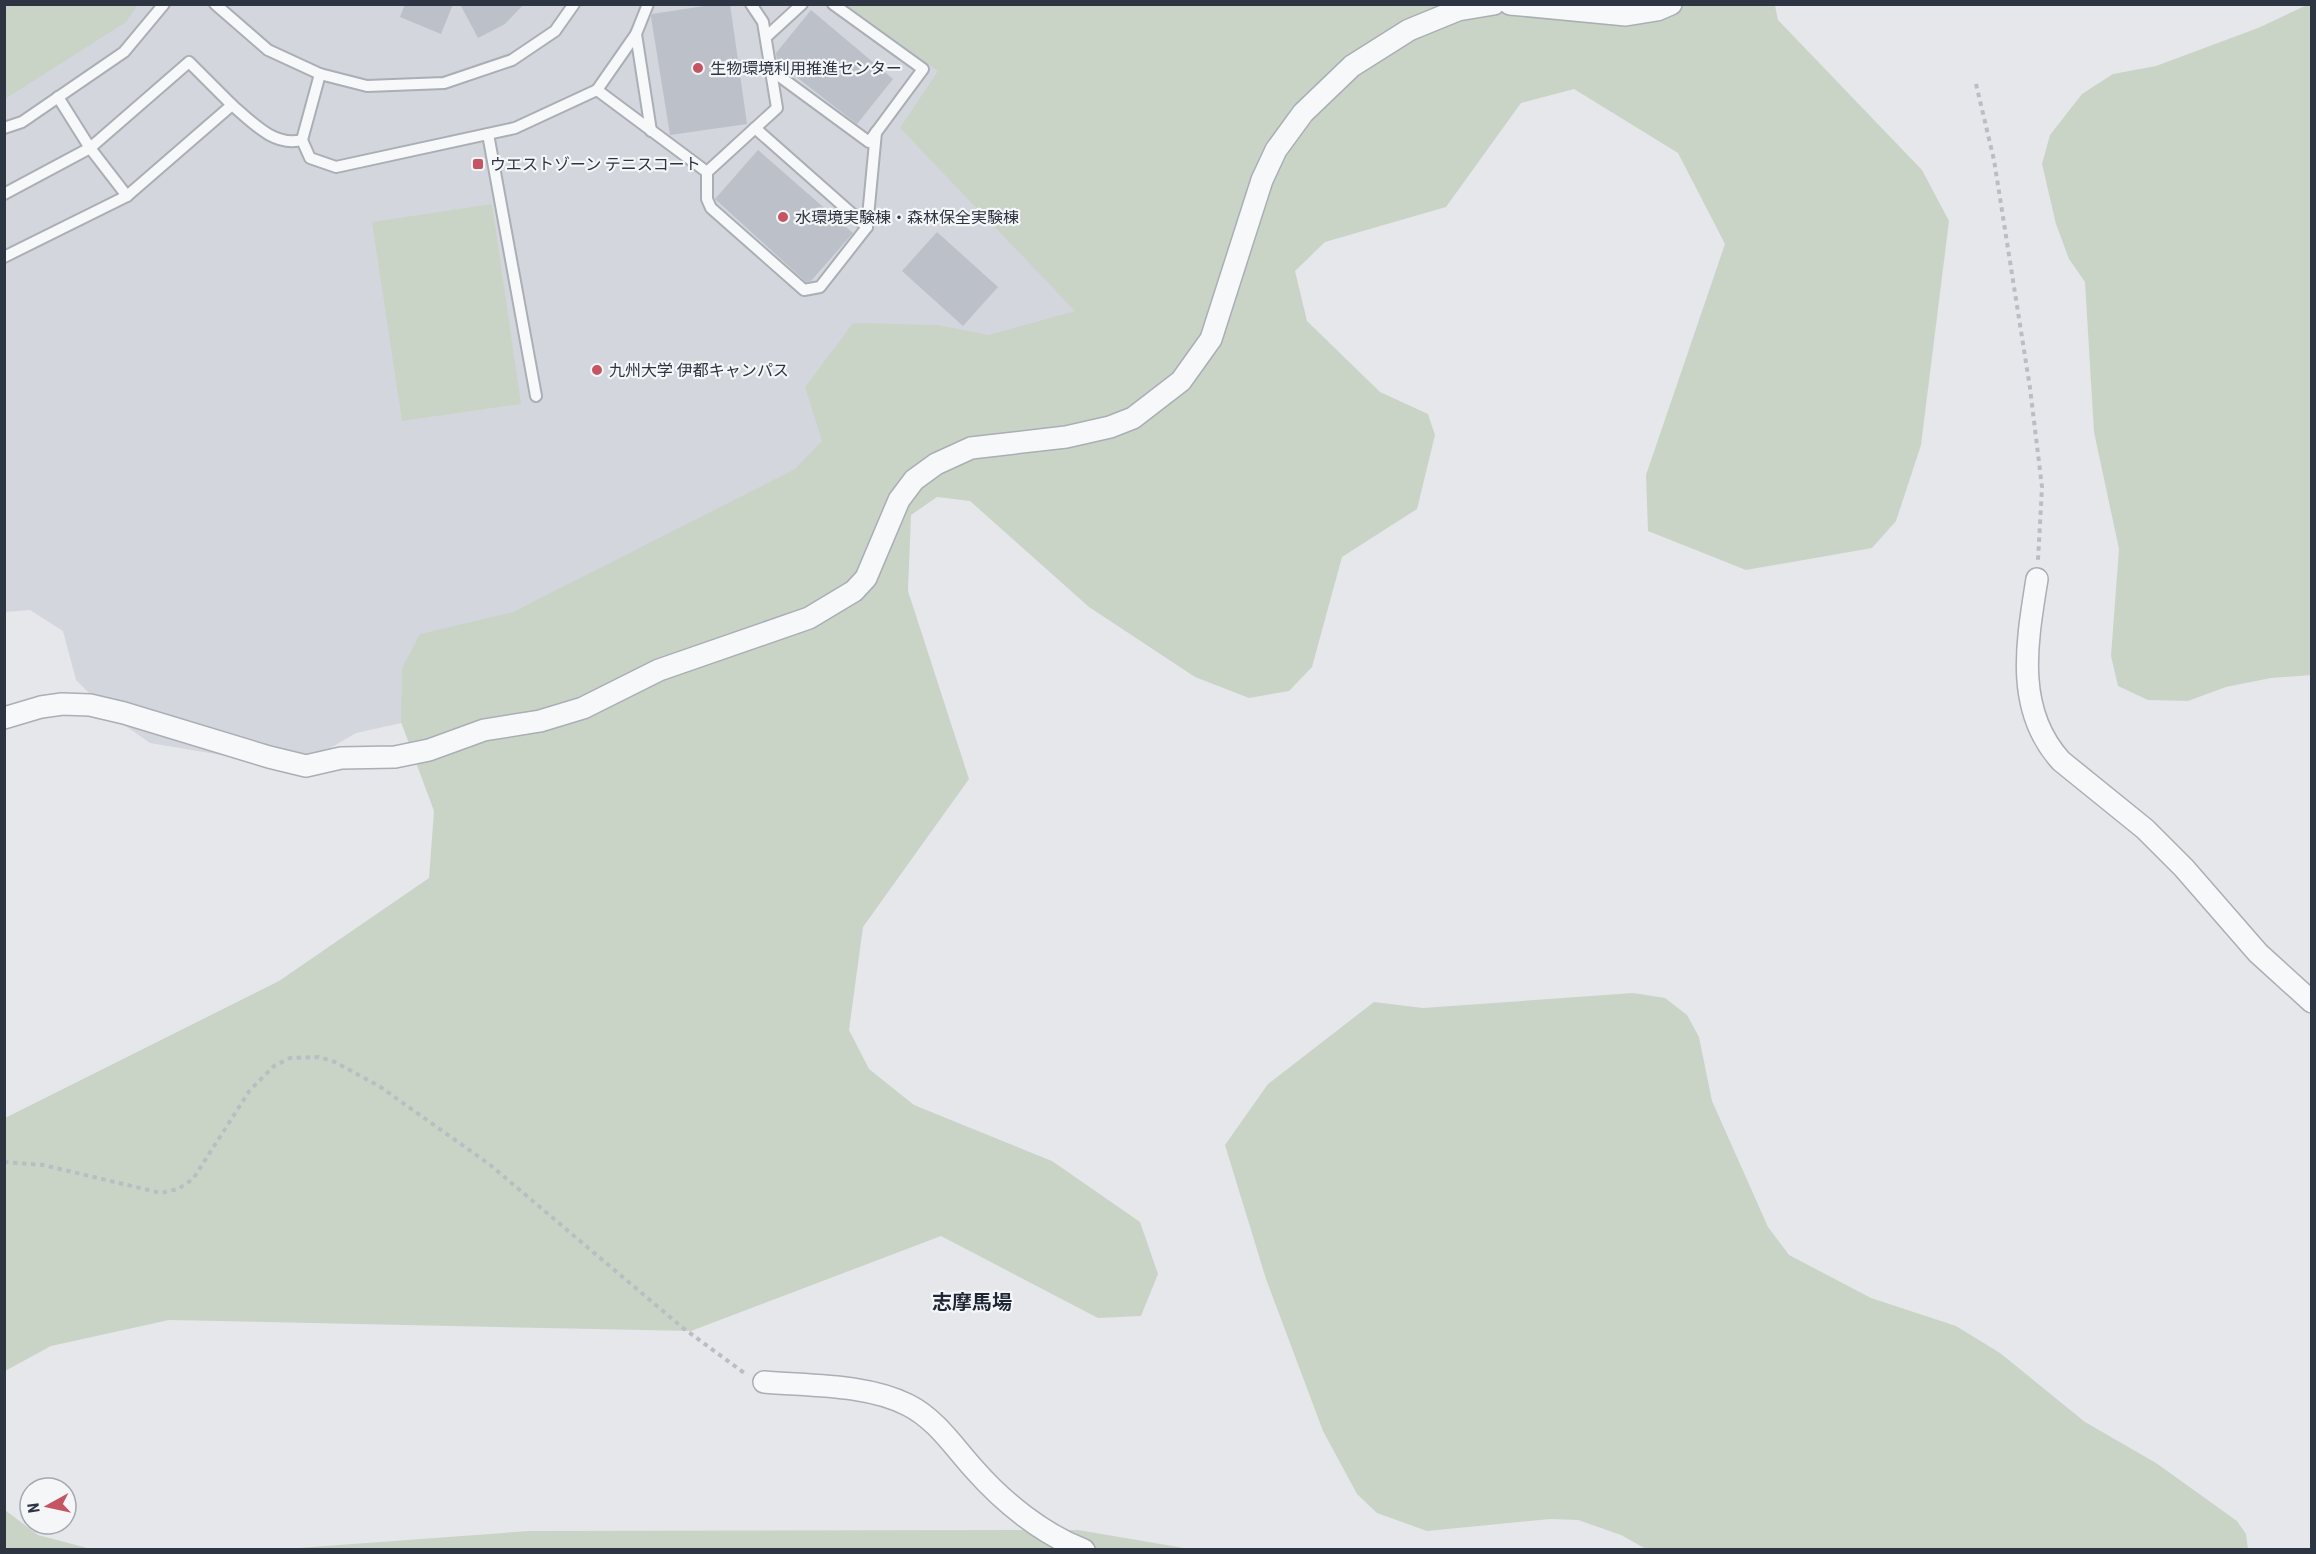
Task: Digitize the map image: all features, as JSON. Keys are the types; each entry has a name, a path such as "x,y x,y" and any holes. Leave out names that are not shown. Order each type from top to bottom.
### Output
{"street":[{"path":"4,718 41,707 90,705 306,766 341,758 395,757 429,750 484,730 540,721 583,708 659,670 809,618 854,591 866,578 898,500 914,480 936,464 971,448 1066,437 1110,427 1133,418 1181,381 1211,339 1262,180 1276,150 1303,113 1352,66 1409,30 1458,10 1494,4"},
{"path":"1510,4 1626,15 1658,10 1671,4"},
{"path":"2037,579 2031,616 2027,680 2033,717 2049,747 2061,760 2145,829 2184,868 2258,952 2312,1002"},
{"path":"764,1382 857,1391 890,1397 910,1406 928,1419 975,1471 1012,1506 1051,1534 1084,1550"}],"lane":[{"path":"4,128 22,122 124,52 164,4"},
{"path":"215,4 268,50 320,74 367,86 444,83 512,60 555,31 574,4"},
{"path":"320,74 302,140 310,158 336,167 515,128 597,90 636,34 648,4"},
{"path":"751,4 763,21 777,108 707,172 707,199 711,208 804,290 820,287 867,227 876,132"},
{"path":"766,37 802,4"},
{"path":"771,70 869,142 923,69 833,4"},
{"path":"636,34 651,131"},
{"path":"4,194 90,148 189,62 232,105 271,137 294,142 302,140"},
{"path":"597,90 707,172"},
{"path":"58,97 90,148 127,196"},
{"path":"4,257 127,196 232,105"},
{"path":"755,128 867,227"},
{"path":"488,134 536,396"}],"path":[{"path":"1976,84 1994,160 2030,388 2042,488 2037,579"},
{"path":"4,1162 43,1166 162,1192 178,1189 193,1179 250,1090 274,1066 290,1058 319,1057 335,1062 379,1086 489,1164 683,1328 739,1372 764,1382"}],"shaded area":[{"name":"九州大学 伊都キャンパス","path":"5,5 1388,5 1008,448 406,722 356,733 313,758 251,760 150,743 113,717 76,680 63,631 30,610 5,612"}],"green space":[{"path":"5,4 138,5 126,22 5,99"},
{"path":"847,5 1775,5 1778,20 1922,170 1949,221 1921,445 1896,521 1872,548 1746,570 1648,531 1646,475 1725,244 1678,153 1574,89 1521,103 1446,207 1325,242 1295,271 1307,321 1380,392 1428,414 1435,435 1417,509 1342,557 1312,667 1289,691 1249,698 1195,677 1089,607 970,501 937,497 911,515 908,591 969,779 863,927 849,1030 869,1069 914,1105 1052,1161 1140,1222 1158,1274 1141,1316 1098,1318 941,1236 691,1331 169,1320 51,1346 5,1371 5,1118 279,981 429,878 434,811 401,722 402,668 420,634 513,612 795,469 822,441 805,387 853,323 938,325 989,335 1075,311 900,128 938,71"},
{"path":"2307,5 2312,5 2311,675 2271,678 2226,687 2188,701 2148,700 2118,686 2111,656 2119,549 2094,432 2085,282 2069,259 2056,224 2042,164 2050,135 2082,94 2113,74 2156,66 2258,28"},
{"path":"492,204 521,404 402,421 372,222"},
{"path":"1633,993 1665,998 1687,1015 1699,1037 1712,1101 1768,1227 1789,1255 1871,1298 1956,1326 2000,1353 2085,1422 2156,1463 2237,1521 2246,1534 2248,1549 1648,1550 1621,1535 1578,1520 1550,1519 1427,1531 1377,1513 1357,1494 1323,1431 1266,1279 1225,1145 1268,1084 1374,1002 1423,1008"},
{"path":"5,1510 18,1520 18,1536 42,1536 91,1549 5,1549"},
{"path":"1078,1530 1190,1549 271,1550 529,1531"}],"building":[{"path":"405,4 453,4 441,34 400,17"},
{"path":"460,4 524,4 505,24 478,38"},
{"name":"生物環境利用推進センター","path":"730,4 747,124 670,135 652,14"},
{"path":"811,10 893,79 857,124 777,62 776,53"},
{"name":"水環境実験棟・森林保全実験棟","path":"758,150 853,233 811,281 806,282 715,199"},
{"path":"937,232 998,287 963,326 902,271"}],"place":[{"name":"生物環境利用推進センター","path":"698,68"},
{"name":"ウエストゾーン テニスコート","path":"478,164"},
{"name":"水環境実験棟・森林保全実験棟","path":"783,217"},
{"name":"九州大学 伊都キャンパス","path":"597,370"}],"district":[{"name":"志摩馬場","path":"972,1302"}]}
